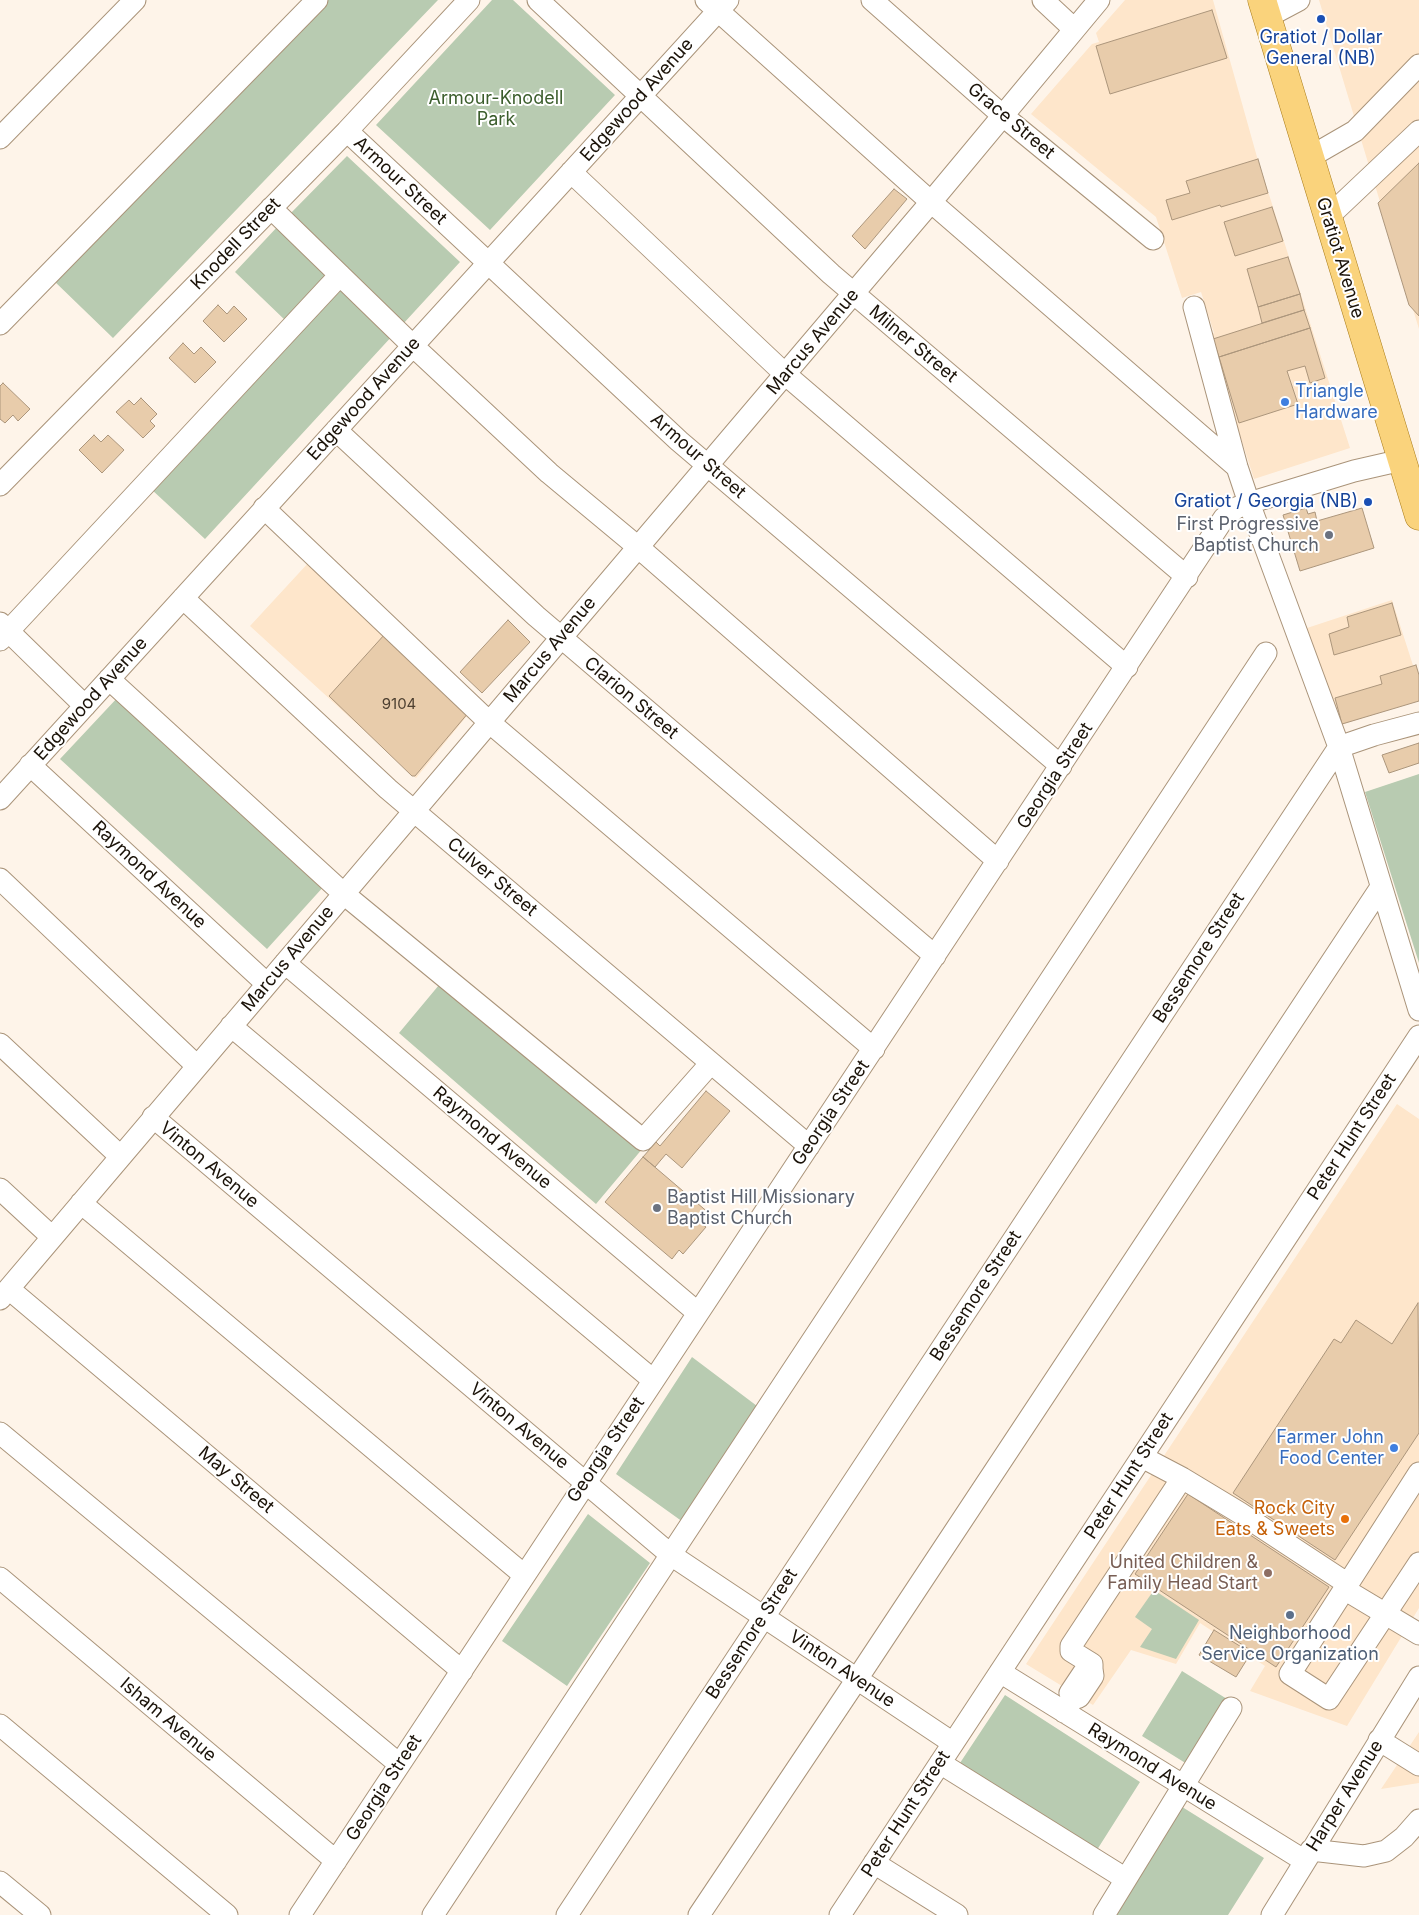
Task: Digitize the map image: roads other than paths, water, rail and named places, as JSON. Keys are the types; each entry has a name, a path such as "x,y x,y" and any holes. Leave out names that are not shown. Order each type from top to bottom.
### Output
{"main road":[{"name":"Gratiot Avenue","path":"1265,8 1419,516"}],"street":[{"path":"0,138 135,0"},
{"path":"0,324 317,0"},
{"name":"Knodell Street","path":"0,485 347,131 469,0"},
{"name":"Milner Street","path":"538,0 831,274 1187,576"},
{"name":"Grace Street","path":"872,0 1002,115 1153,240"},
{"path":"1043,0 1074,29"},
{"name":"Marcus Avenue","path":"5,1294 52,1236 931,202 1099,0"},
{"path":"1265,8 1299,0"},
{"path":"718,4 931,202 1237,468"},
{"name":"Edgewood Avenue","path":"0,798 641,96 718,4"},
{"path":"1310,157 1355,131 1419,64"},
{"name":"Armour Street","path":"347,131 707,466 1061,766"},
{"path":"1328,217 1419,131"},
{"path":"571,172 785,374 1127,667"},
{"path":"271,208 413,346 549,473 638,547 998,861"},
{"path":"85,706 3,632 340,275"},
{"path":"1194,307 1237,468 1339,748 1419,1010"},
{"name":"Clarion Street","path":"336,430 561,638 935,956"},
{"name":"Georgia Street","path":"300,1915 1224,518 1236,508 1249,503 1354,471 1402,460"},
{"path":"264,508 489,722 874,1049"},
{"name":"Culver Street","path":"183,598 414,811 809,1146"},
{"path":"433,1915 1266,653"},
{"path":"109,679 344,894 643,1140 711,1063"},
{"path":"1339,748 1374,735 1419,723"},
{"name":"Bessemore Street","path":"567,1915 1339,748"},
{"name":"Raymond Avenue","path":"30,765 267,984"},
{"path":"0,879 197,1066"},
{"path":"699,1915 858,1679 1382,887"},
{"name":"Raymond Avenue","path":"285,963 698,1312"},
{"path":"231,1026 654,1380"},
{"name":"Peter Hunt Street","path":"840,1915 1419,1036"},
{"path":"0,1044 120,1156"},
{"name":"Vinton Avenue","path":"153,1117 671,1555 953,1743"},
{"path":"0,1189 52,1236"},
{"path":"81,1203 524,1575"},
{"name":"May Street","path":"5,1294 462,1671"},
{"path":"0,1433 399,1764"},
{"path":"1142,1457 1182,1478 1240,1513 1346,1587 1419,1634"},
{"path":"1419,1473 1290,1674 1329,1698 1419,1563"},
{"path":"1069,1706 1079,1697 1093,1676 1092,1664 1071,1651 1070,1646 1182,1478"},
{"name":"Isham Avenue","path":"0,1578 336,1861"},
{"name":"Raymond Avenue","path":"1000,1672 1069,1706 1183,1786 1308,1856"},
{"name":"Harper Avenue","path":"1272,1915 1419,1677"},
{"path":"1104,1915 1231,1708"},
{"path":"0,1725 227,1915"},
{"path":"1380,1740 1419,1765"},
{"path":"940,1763 1126,1879"},
{"path":"1308,1856 1364,1856 1386,1851 1404,1837 1419,1820"},
{"path":"874,1863 957,1915"},
{"path":"0,1882 40,1915"}],"place":[{"name":"Gratiot / Dollar General (NB)","path":"1321,19"},
{"name":"Triangle Hardware","path":"1285,402"},
{"name":"Gratiot / Georgia (NB)","path":"1368,502"},
{"name":"First Progressive Baptist Church","path":"1329,535"},
{"name":"Baptist Hill Missionary Baptist Church","path":"657,1208"},
{"name":"Farmer John Food Center","path":"1394,1448"},
{"name":"Rock City Eats & Sweets","path":"1345,1519"},
{"name":"United Children & Family Head Start","path":"1268,1573"},
{"name":"Neighborhood Service Organization","path":"1290,1615"}],"park label":[{"name":"Armour-Knodell Park","path":"496,109"}]}
